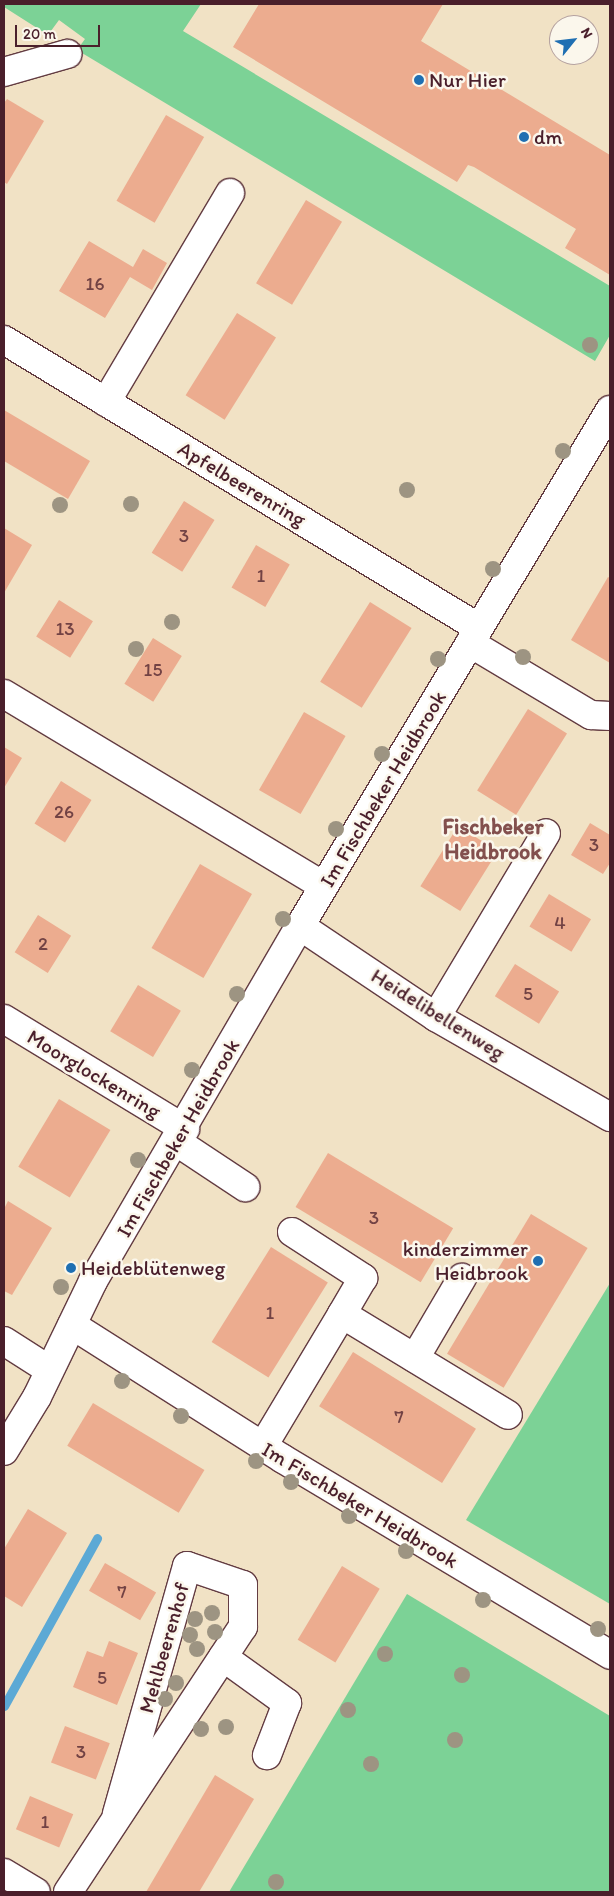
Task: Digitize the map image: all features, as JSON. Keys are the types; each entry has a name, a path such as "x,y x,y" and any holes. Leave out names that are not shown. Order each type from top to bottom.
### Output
{"street":[{"path":"4,72 68,54"},
{"path":"106,402 230,193"},
{"name":"Apfelbeerenring","path":"4,340 106,402 475,635 591,715 610,716"},
{"name":"Im Fischbeker Heidbrook","path":"610,410 300,926 181,1136 93,1281 72,1325 263,1446 610,1655"},
{"path":"4,694 324,886"},
{"path":"436,1017 546,833"},
{"name":"Heidelibellenweg","path":"300,926 436,1017 610,1116"},
{"name":"Moorglockenring","path":"4,1020 181,1136 245,1187"},
{"path":"578,1098 610,1095"},
{"path":"263,1446 363,1278 292,1232"},
{"path":"415,1358 462,1278"},
{"path":"342,1314 508,1415"},
{"path":"4,1451 37,1397 48,1369 72,1325"},
{"path":"4,1341 48,1369"},
{"name":"Mehlbeerenhof","path":"68,1892 117,1814 243,1627 243,1585 187,1566 117,1814"},
{"path":"223,1657 287,1704 268,1755"},
{"path":"4,1873 31,1891"}],"green space":[{"path":"4,4 201,4 183,31 610,286 610,335 595,361 77,50 85,39 59,20 48,35 4,7"},
{"path":"610,1283 610,1604 466,1520"},
{"path":"407,1594 610,1716 610,1892 229,1892"}],"building":[{"path":"259,4 443,4 421,41 610,155 610,275 565,248 576,229 474,167 468,165 457,182 233,47"},
{"path":"7,99 44,121 7,184 4,182 4,103"},
{"path":"166,115 204,137 155,223 117,201"},
{"path":"306,200 342,222 292,305 256,283"},
{"path":"89,241 133,267 143,249 167,263 152,290 130,277 105,318 59,291"},
{"path":"237,313 276,337 225,420 186,395"},
{"path":"4,410 90,461 68,499 4,461"},
{"path":"184,501 215,520 182,572 152,553"},
{"path":"4,528 32,545 4,593"},
{"path":"256,545 290,564 265,607 232,587"},
{"path":"608,577 610,578 610,663 571,640"},
{"path":"59,600 93,621 70,658 36,636"},
{"path":"370,602 412,628 362,708 320,682"},
{"path":"153,638 182,656 153,702 124,684"},
{"path":"528,709 567,733 516,815 477,790"},
{"path":"304,712 346,736 301,814 259,790"},
{"path":"4,747 22,758 4,788"},
{"path":"61,781 92,800 65,842 35,823"},
{"path":"590,823 610,835 610,863 603,874 571,855"},
{"path":"458,826 498,851 460,911 420,886"},
{"path":"200,864 252,894 203,978 152,948"},
{"path":"549,894 591,919 571,952 529,927"},
{"path":"38,915 71,936 48,973 15,952"},
{"path":"515,964 559,992 539,1024 495,996"},
{"path":"138,985 181,1011 153,1057 110,1031"},
{"path":"59,1099 110,1130 70,1198 18,1167"},
{"path":"328,1153 453,1228 421,1282 296,1207"},
{"path":"8,1201 52,1228 12,1295 4,1291 4,1209"},
{"path":"531,1214 588,1248 504,1388 447,1354"},
{"path":"271,1247 328,1283 268,1377 212,1342"},
{"path":"353,1352 476,1429 442,1483 319,1406"},
{"path":"93,1403 204,1470 179,1513 67,1446"},
{"path":"28,1509 67,1533 22,1607 4,1596 4,1549"},
{"path":"105,1563 156,1592 140,1620 89,1591"},
{"path":"342,1566 380,1589 335,1662 298,1640"},
{"path":"109,1641 138,1653 117,1705 73,1687 87,1651 103,1657"},
{"path":"65,1726 110,1743 96,1780 51,1762"},
{"path":"215,1775 254,1799 199,1892 146,1892"},
{"path":"30,1796 73,1814 59,1848 16,1829"}],"waterway":[{"path":"4,1706 97,1538"}],"place":[{"name":"Nur Hier","path":"419,80"},
{"name":"dm","path":"524,137"},
{"name":"kinderzimmer Heidbrook","path":"538,1261"},
{"name":"Heideblütenweg","path":"71,1268"}],"district":[{"name":"Fischbeker Heidbrook","path":"493,838"}]}
